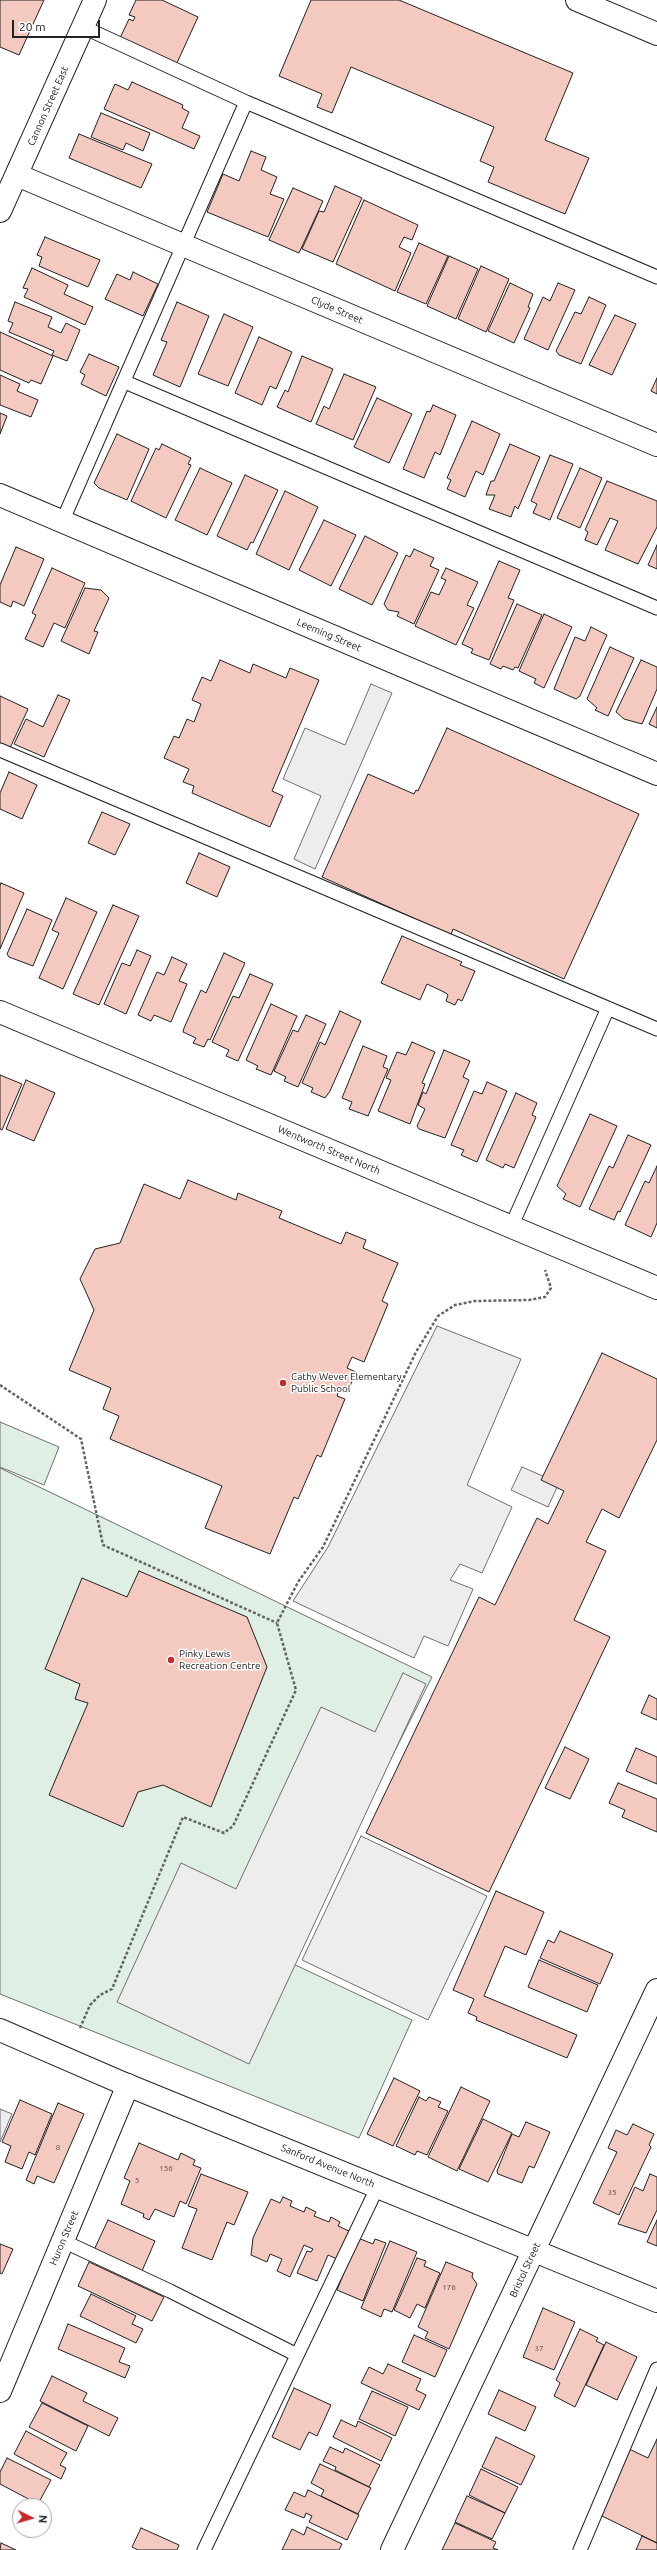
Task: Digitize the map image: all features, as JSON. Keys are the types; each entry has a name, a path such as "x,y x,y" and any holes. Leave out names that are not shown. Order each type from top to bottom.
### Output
{"street":[{"name":"Cannon Street East","path":"0,211 95,0"},
{"path":"577,0 657,34"},
{"name":"Clyde Street","path":"16,175 657,445"},
{"name":"Leeming Street","path":"0,495 657,774"},
{"name":"Wentworth Street North","path":"0,1012 657,1288"},
{"name":"Bristol Street","path":"392,2550 657,1990"},
{"name":"Sanford Avenue North","path":"0,2030 128,2085 657,2301"},
{"name":"Huron Street","path":"0,2391 128,2085"}],"lane":[{"path":"83,27 246,102 657,277"},
{"path":"62,522 185,247 246,102"},
{"path":"125,382 657,608"},
{"path":"0,750 657,1029"},
{"path":"511,1226 608,1008"},
{"path":"204,2550 378,2186"},
{"path":"63,2241 170,2291 297,2355"},
{"path":"580,2550 657,2369"}],"path":[{"path":"80,2028 90,2005 100,1995 112,1989 183,1817 224,1833 233,1826 296,1690 277,1623 298,1582 323,1547 416,1352 438,1316 455,1305 475,1301 530,1300 544,1297 551,1288 541,1261 544,1240"},
{"path":"0,1385 81,1439 103,1545 277,1623"}],"green space":[{"path":"0,1422 59,1447 44,1485 0,1467"},
{"path":"0,1468 432,1677 289,1962 412,2020 359,2138 0,1994"}],"shaded area":[{"path":"371,684 392,693 315,869 294,859 321,796 283,779 305,728 345,745"},
{"path":"437,1326 521,1359 467,1485 512,1507 482,1573 460,1564 450,1580 473,1589 448,1646 424,1636 414,1658 293,1601 328,1547"},
{"path":"522,1467 559,1483 548,1507 511,1490"},
{"path":"403,1673 426,1684 249,2064 117,2002 181,1863 236,1889 321,1707 375,1732"},
{"path":"361,1836 487,1896 428,2020 302,1960"},
{"path":"0,2109 12,2114 0,2142"}],"building":[{"path":"0,0 44,0 19,55 0,47"},
{"path":"136,0 162,0 198,17 176,65 120,38 129,19 133,21 135,17 129,15"},
{"path":"311,0 399,0 573,73 545,140 589,158 565,214 488,182 494,167 480,161 494,127 351,67 332,113 317,107 322,94 279,76"},
{"path":"132,82 183,105 182,108 189,112 182,128 200,136 194,149 104,109 115,84 128,90"},
{"path":"101,113 150,133 143,151 126,143 123,150 91,137"},
{"path":"79,134 152,164 141,188 69,158"},
{"path":"251,151 266,157 261,170 277,177 270,194 284,199 268,237 207,212 223,174 239,181"},
{"path":"335,186 362,198 333,262 302,249 319,211 324,212"},
{"path":"293,188 323,201 299,253 269,240"},
{"path":"364,200 418,225 412,240 404,237 399,247 411,253 395,291 336,264"},
{"path":"45,237 100,260 88,287 39,266 42,257 37,255"},
{"path":"419,243 448,256 426,304 397,292"},
{"path":"449,256 478,269 456,319 427,306"},
{"path":"481,266 509,279 486,332 458,319"},
{"path":"32,268 68,285 64,294 93,307 85,325 24,297 28,289 23,288"},
{"path":"133,272 158,284 143,316 105,299 117,274 130,280"},
{"path":"510,283 533,294 528,307 530,308 514,343 488,331"},
{"path":"558,283 575,290 548,350 524,339 543,297 550,301"},
{"path":"589,297 606,305 581,364 559,355 556,351 575,312 581,314"},
{"path":"15,302 52,317 48,327 61,333 66,323 80,330 67,361 52,355 54,351 9,332 13,323 8,321"},
{"path":"177,302 209,316 180,387 153,375 167,342 161,340"},
{"path":"224,314 253,327 228,386 198,374"},
{"path":"615,315 636,324 612,375 589,365"},
{"path":"0,332 53,356 41,384 31,380 29,383 0,370"},
{"path":"259,337 292,352 276,389 270,386 262,405 235,393"},
{"path":"89,354 119,367 106,396 81,384 85,375 80,372"},
{"path":"302,356 333,369 311,422 277,407 285,390 288,392"},
{"path":"344,374 376,387 353,440 316,424 324,406 329,409"},
{"path":"0,375 20,384 17,391 38,400 31,417 0,405"},
{"path":"657,378 657,394 651,391"},
{"path":"377,398 412,414 389,463 354,447"},
{"path":"433,405 456,415 440,455 435,452 424,478 403,469 427,411 430,412"},
{"path":"0,413 7,416 0,434"},
{"path":"472,421 500,434 483,475 476,471 465,497 447,489 451,480 447,478"},
{"path":"117,434 149,449 127,500 99,488 94,483"},
{"path":"162,444 191,458 188,464 191,465 166,518 131,501 156,448 159,450"},
{"path":"510,444 540,457 518,509 515,506 511,517 489,509 495,495 486,495 491,481 494,481"},
{"path":"550,455 573,464 550,520 533,513 537,504 531,501"},
{"path":"200,468 232,483 207,535 175,520"},
{"path":"580,468 602,478 580,528 557,518"},
{"path":"245,475 278,490 253,543 251,542 247,550 217,536"},
{"path":"607,481 657,501 657,527 638,564 605,550 618,521 610,518 597,545 585,540 588,532 585,530"},
{"path":"285,491 318,507 289,570 256,554"},
{"path":"324,520 356,535 331,586 299,570"},
{"path":"365,536 398,553 372,605 339,589"},
{"path":"657,545 657,569 648,565"},
{"path":"16,547 44,559 24,606 13,601 11,607 0,602 0,585"},
{"path":"414,549 434,558 430,566 439,570 414,624 397,616 399,612 388,610 384,604 406,555 410,557"},
{"path":"499,561 520,570 508,598 514,600 489,660 471,653 473,649 462,644"},
{"path":"52,568 85,583 65,628 54,623 43,647 25,639 36,615 32,613"},
{"path":"446,568 478,582 467,605 474,608 456,645 415,626 431,592 439,595 446,580 441,578"},
{"path":"85,588 101,590 109,598 94,631 98,632 89,654 61,641"},
{"path":"517,604 542,615 518,668 515,667 513,670 503,666 501,669 490,664"},
{"path":"544,614 572,627 544,688 534,683 536,679 519,671"},
{"path":"591,627 607,635 580,696 576,699 554,689 575,637 585,641"},
{"path":"610,647 634,658 608,716 595,710 597,708 587,699"},
{"path":"220,660 250,673 253,664 286,678 290,668 319,680 272,791 283,796 270,827 192,793 194,786 183,782 189,769 164,758 174,736 179,738 187,719 194,722 201,704 192,700 202,677 211,681"},
{"path":"641,660 657,667 657,689 642,724 624,719 616,712"},
{"path":"58,695 70,700 44,757 14,744 26,719 43,727"},
{"path":"0,696 28,709 10,748 0,744"},
{"path":"657,707 657,728 649,724"},
{"path":"447,728 639,814 564,979 453,929 451,935 322,877 368,774 414,794 416,790 418,791"},
{"path":"9,772 37,785 22,819 0,809 0,793"},
{"path":"102,812 130,824 115,855 88,843"},
{"path":"199,853 230,867 217,897 186,883"},
{"path":"1,883 24,893 0,949 0,886"},
{"path":"66,898 97,912 63,989 39,978 59,933 52,930"},
{"path":"113,905 139,916 99,1005 73,994"},
{"path":"27,909 52,920 33,966 9,957 7,954"},
{"path":"402,936 462,962 460,965 475,971 462,1001 458,999 455,1005 446,1001 448,995 446,993 427,984 420,1000 381,983"},
{"path":"137,950 151,956 126,1014 104,1004 122,963 130,966"},
{"path":"224,953 245,963 210,1040 208,1039 204,1047 193,1043 196,1038 183,1032 201,990 206,993"},
{"path":"172,957 187,964 179,981 187,984 171,1022 154,1015 151,1021 138,1015 157,972 164,975"},
{"path":"250,974 273,984 238,1061 226,1056 229,1050 212,1042 233,996 239,998"},
{"path":"271,1004 297,1016 271,1075 256,1069 258,1066 246,1060"},
{"path":"340,1011 361,1021 330,1091 325,1098 311,1092 313,1088 302,1083 320,1042 325,1045"},
{"path":"306,1015 326,1024 298,1087 284,1081 286,1077 274,1071 293,1030 298,1032"},
{"path":"412,1042 435,1052 422,1083 425,1084 410,1124 378,1111 391,1080 386,1078 397,1052 406,1055"},
{"path":"363,1046 387,1056 383,1067 388,1069 368,1116 349,1109 352,1102 342,1098"},
{"path":"444,1050 470,1061 463,1077 469,1080 445,1138 419,1129 417,1126 425,1109 418,1105 423,1092 426,1094"},
{"path":"0,1075 22,1084 2,1130 0,1129"},
{"path":"26,1080 55,1093 34,1141 6,1129"},
{"path":"487,1082 507,1091 477,1162 461,1155 464,1150 451,1145 474,1091 482,1094"},
{"path":"516,1093 537,1103 532,1115 536,1117 514,1168 505,1164 503,1168 486,1160"},
{"path":"590,1114 617,1126 580,1207 563,1199 566,1194 557,1186"},
{"path":"628,1135 651,1145 620,1212 618,1211 614,1220 589,1209 609,1166 613,1168"},
{"path":"657,1166 657,1223 651,1237 625,1225 645,1181 649,1183"},
{"path":"188,1180 236,1200 238,1193 282,1211 279,1218 341,1244 346,1232 366,1240 363,1248 398,1263 382,1301 388,1304 364,1362 352,1357 347,1368 356,1372 348,1391 340,1388 337,1396 345,1399 321,1457 317,1455 298,1499 294,1497 270,1554 205,1528 222,1486 110,1439 119,1416 103,1409 111,1388 69,1370 94,1310 80,1279 95,1249 120,1243 144,1184 180,1199"},
{"path":"602,1353 657,1379 657,1440 619,1518 602,1509 586,1542 606,1551 574,1620 610,1637 489,1892 366,1833 479,1597 495,1605 537,1518 548,1524 564,1491 541,1480"},
{"path":"139,1571 247,1617 267,1667 211,1807 163,1785 138,1792 123,1827 49,1795 88,1703 75,1699 80,1684 45,1669 82,1578 127,1597"},
{"path":"649,1695 657,1699 657,1720 641,1713"},
{"path":"565,1747 589,1759 570,1799 545,1788"},
{"path":"636,1748 657,1757 657,1784 626,1771"},
{"path":"618,1783 657,1799 657,1832 622,1817 625,1810 609,1803"},
{"path":"496,1891 544,1912 526,1955 505,1946 484,1996 577,2035 567,2058 476,2020 477,2017 468,2013 474,1999 453,1990"},
{"path":"560,1931 613,1954 600,1984 540,1958 548,1940 554,1943"},
{"path":"539,1960 598,1985 587,2012 528,1987"},
{"path":"394,2078 420,2091 393,2146 367,2134"},
{"path":"461,2087 490,2101 457,2171 428,2157"},
{"path":"419,2097 426,2101 429,2097 441,2102 438,2107 448,2111 427,2155 417,2151 415,2155 396,2146"},
{"path":"20,2100 52,2114 35,2155 29,2152 22,2169 5,2162 11,2146 2,2142"},
{"path":"58,2103 84,2114 54,2183 37,2176 34,2184 26,2180"},
{"path":"483,2119 512,2133 488,2182 459,2169"},
{"path":"526,2122 550,2132 534,2168 529,2166 522,2183 498,2174 497,2171 512,2134 519,2137"},
{"path":"633,2124 654,2134 649,2145 651,2147 619,2215 593,2203 617,2152 608,2148 616,2130 627,2135"},
{"path":"139,2143 178,2160 181,2153 195,2160 193,2165 201,2168 186,2204 180,2201 174,2217 155,2209 149,2220 143,2217 144,2214 121,2204 130,2181 124,2178"},
{"path":"201,2174 248,2192 234,2225 227,2222 212,2260 182,2248 197,2209 188,2206"},
{"path":"650,2174 657,2177 657,2210 646,2233 618,2224 635,2187 643,2191"},
{"path":"283,2197 292,2201 290,2206 304,2212 306,2207 316,2212 314,2216 329,2222 331,2217 340,2222 338,2226 349,2231 337,2259 328,2255 317,2281 297,2273 307,2251 311,2252 313,2249 304,2245 290,2277 277,2271 282,2259 270,2254 267,2262 251,2255 253,2238 271,2199 280,2203"},
{"path":"108,2220 155,2241 142,2271 94,2250"},
{"path":"657,2220 657,2246 647,2242"},
{"path":"358,2238 373,2244 375,2239 386,2243 363,2301 337,2290"},
{"path":"390,2241 417,2252 392,2312 384,2309 381,2317 361,2308"},
{"path":"0,2244 13,2249 2,2274 0,2273"},
{"path":"417,2258 426,2261 424,2266 440,2273 425,2308 417,2304 410,2318 394,2310"},
{"path":"89,2262 164,2297 152,2321 78,2286"},
{"path":"446,2262 473,2273 472,2277 477,2284 449,2349 425,2338 428,2332 418,2327"},
{"path":"91,2294 136,2316 132,2324 143,2329 136,2343 80,2316"},
{"path":"543,2308 575,2322 554,2370 523,2357"},
{"path":"68,2324 125,2348 119,2362 130,2366 125,2378 58,2349"},
{"path":"580,2329 598,2338 596,2341 604,2345 575,2407 554,2396 560,2383 556,2380"},
{"path":"414,2335 447,2350 435,2377 402,2362"},
{"path":"606,2342 637,2357 617,2400 586,2385"},
{"path":"388,2364 421,2379 416,2390 426,2395 419,2410 361,2383 369,2367 383,2374"},
{"path":"52,2376 87,2393 83,2401 118,2418 109,2436 40,2401"},
{"path":"294,2388 331,2405 317,2436 309,2432 300,2450 272,2437"},
{"path":"499,2390 536,2407 525,2431 488,2414"},
{"path":"372,2391 408,2407 395,2436 359,2419"},
{"path":"42,2403 88,2426 76,2451 29,2427"},
{"path":"341,2420 356,2427 358,2421 392,2438 381,2461 333,2437"},
{"path":"26,2431 67,2453 60,2465 66,2468 61,2479 14,2454"},
{"path":"496,2437 535,2456 521,2485 482,2467"},
{"path":"657,2439 657,2543 598,2514 629,2449 648,2458"},
{"path":"330,2447 343,2453 345,2448 380,2465 369,2487 335,2470 336,2467 323,2461"},
{"path":"7,2458 51,2480 41,2498 27,2498 0,2484 0,2472"},
{"path":"320,2464 371,2488 358,2514 321,2496 324,2490 311,2483"},
{"path":"481,2469 518,2487 505,2513 469,2495"},
{"path":"308,2490 359,2515 347,2540 309,2522 312,2516 306,2513 304,2518 285,2510 294,2492 305,2497"},
{"path":"467,2496 505,2513 492,2539 455,2522"},
{"path":"455,2523 496,2542 493,2548 498,2550 442,2550"},
{"path":"307,2527 342,2544 339,2550 282,2550 292,2529 304,2535"},
{"path":"141,2528 179,2545 177,2550 138,2550 132,2547"},
{"path":"642,2536 657,2543 657,2550 636,2550"},
{"path":"1,2543 16,2550 0,2550"}],"place":[{"name":"Cathy Wever Elementary Public School","path":"283,1383"},
{"name":"Pinky Lewis Recreation Centre","path":"171,1660"}]}
